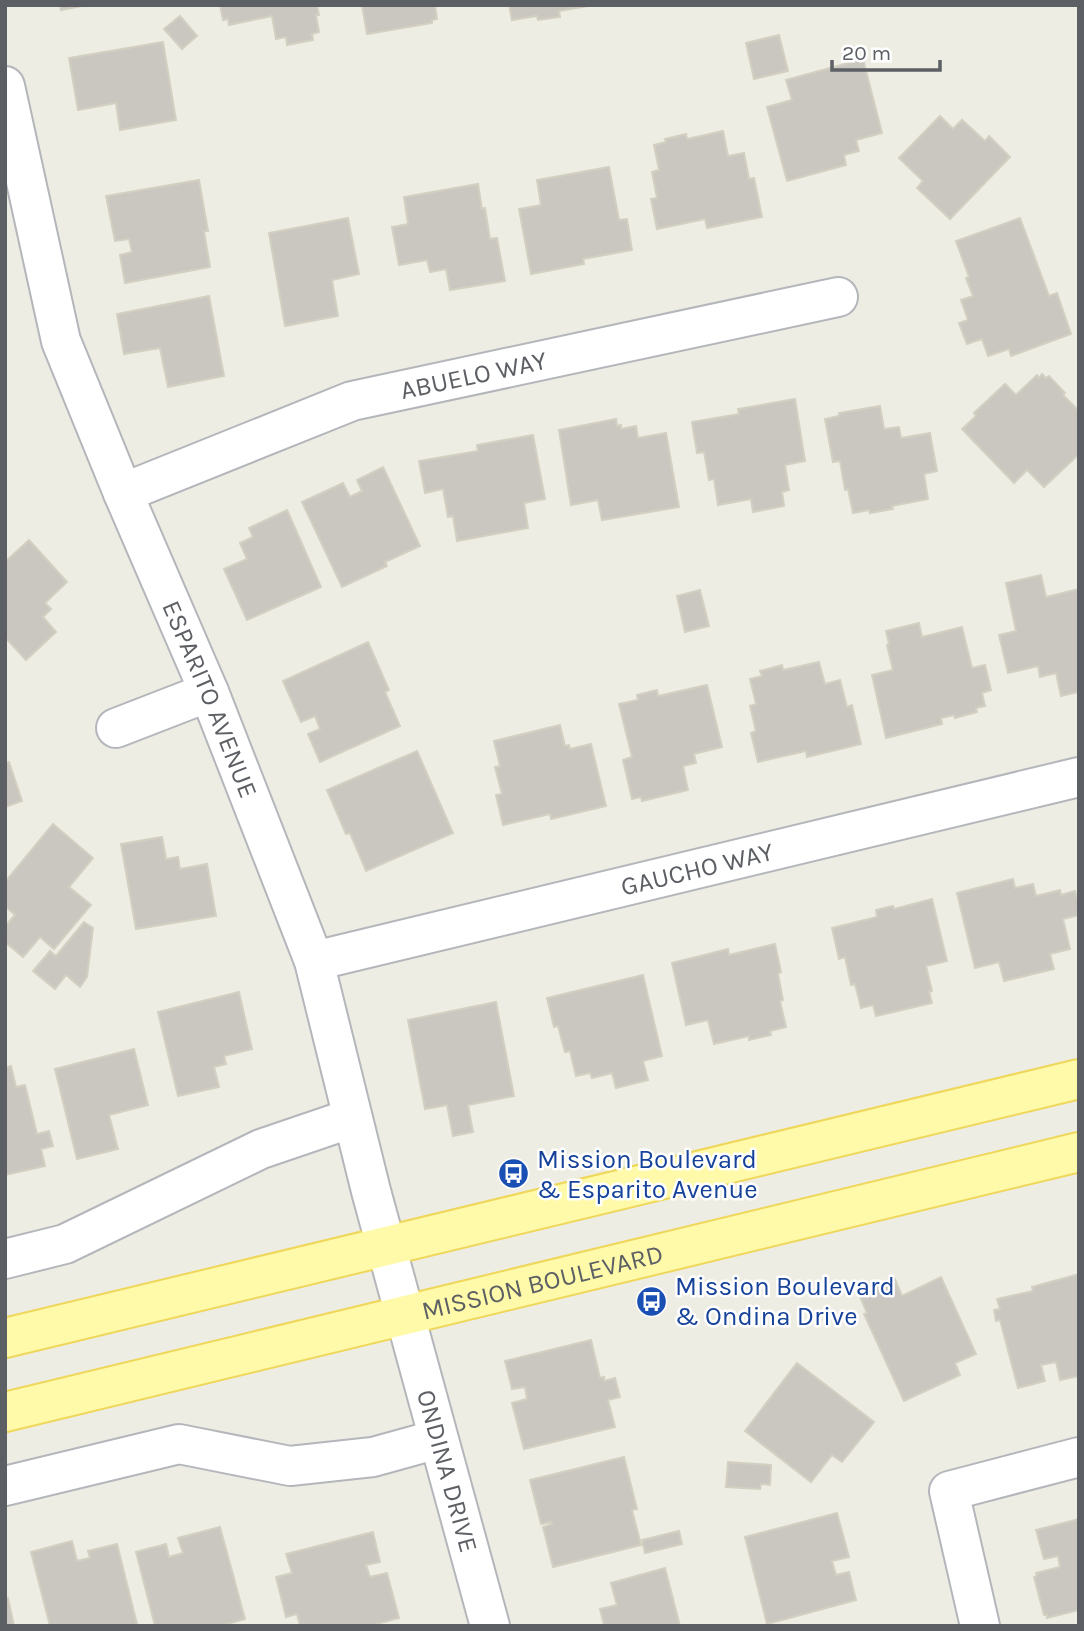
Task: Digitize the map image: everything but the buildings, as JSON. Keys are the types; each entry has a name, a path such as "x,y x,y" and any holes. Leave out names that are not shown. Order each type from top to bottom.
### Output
{"main road":[{"path":"5,1338 1079,1079"},
{"name":"MISSION BOULEVARD","path":"5,1412 1079,1152"}],"street":[{"name":"ESPARITO AVENUE","path":"5,86 61,341 122,493 209,692 314,961 404,1315"},
{"name":"ABUELO WAY","path":"122,493 352,401 838,297"},
{"path":"116,728 209,692"},
{"name":"GAUCHO WAY","path":"314,961 1079,776"},
{"path":"5,1259 65,1244 261,1149 352,1118"},
{"name":"ONDINA DRIVE","path":"404,1315 491,1626"},
{"path":"5,1486 179,1444 290,1466 373,1457 438,1439"},
{"path":"980,1626 949,1491 1079,1457"}],"place":[{"name":"Mission Boulevard & Esparito Avenue","path":"514,1174"},
{"name":"Mission Boulevard & Ondina Drive","path":"652,1301"}]}
